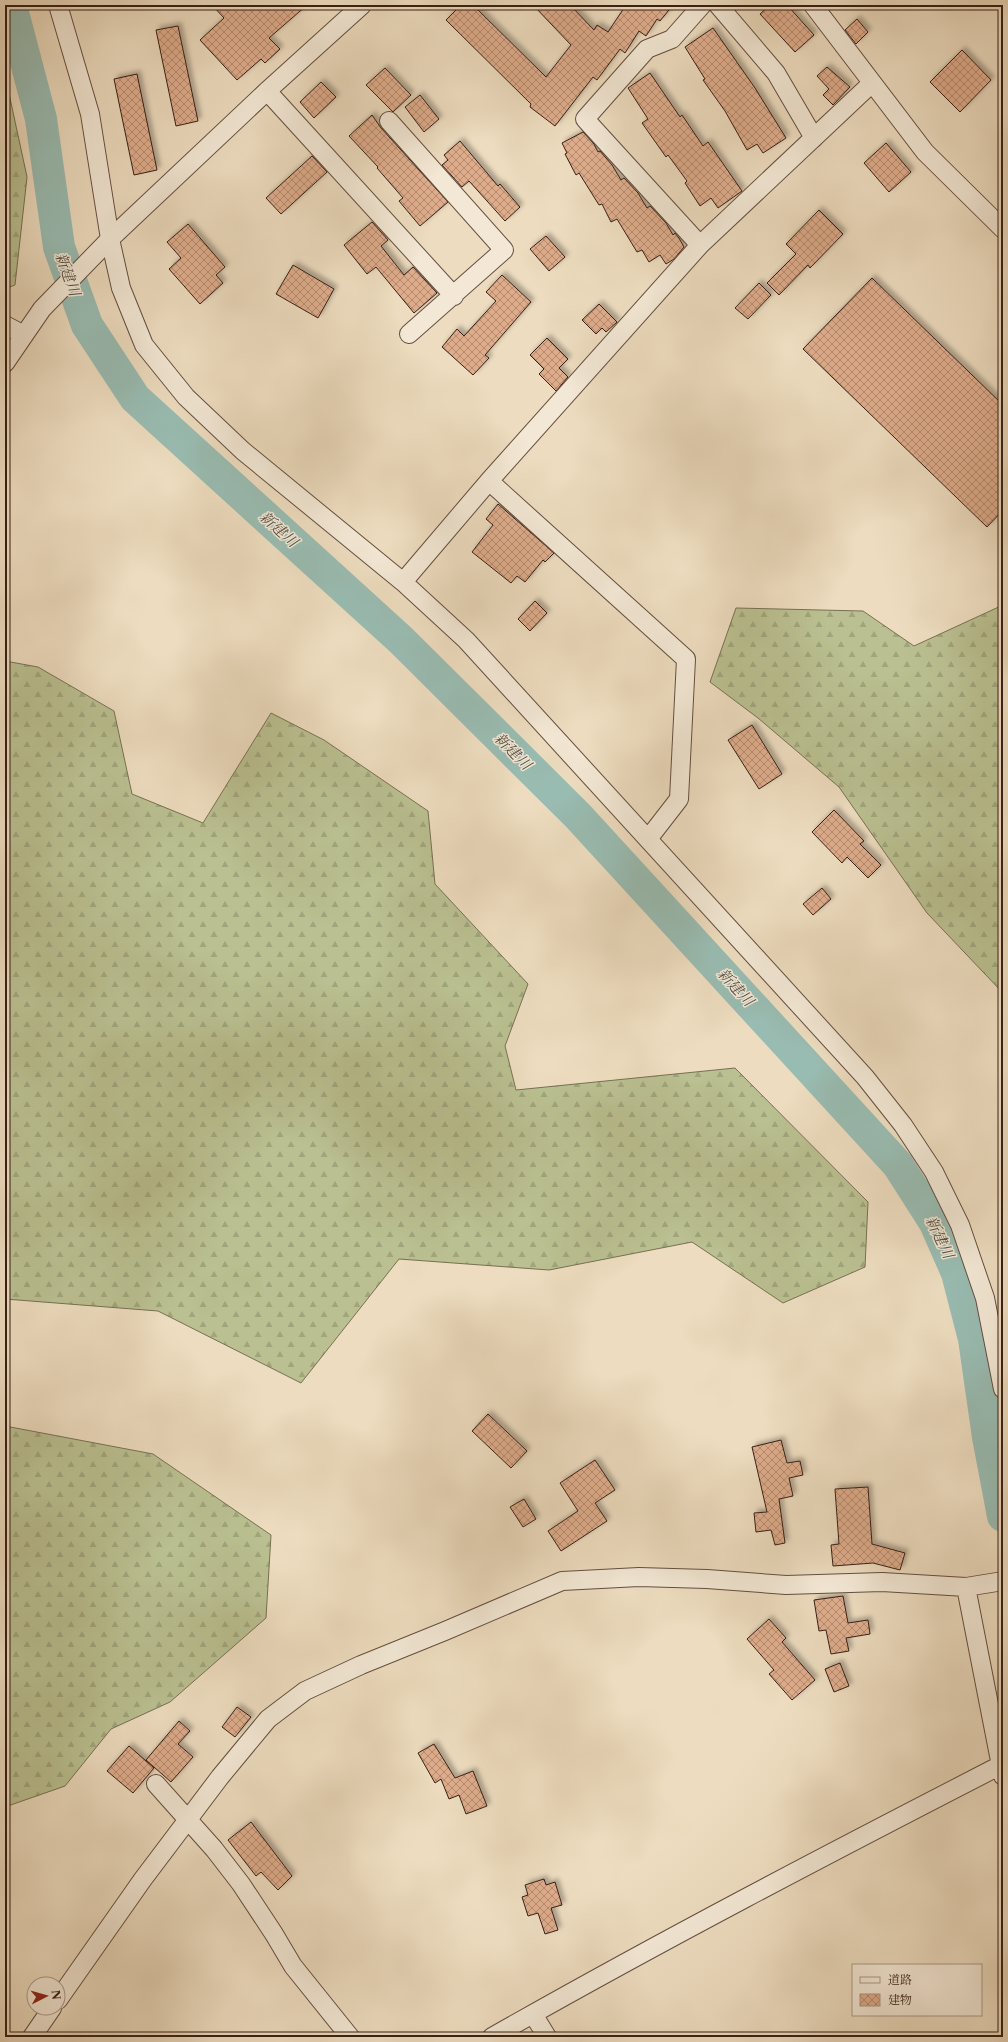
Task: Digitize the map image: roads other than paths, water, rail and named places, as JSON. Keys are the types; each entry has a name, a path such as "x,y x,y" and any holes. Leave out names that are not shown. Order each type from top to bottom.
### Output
{"street":[{"path":"58,5 90,114 110,239 121,288 144,345 186,397 243,450 402,582 466,640 865,1077 903,1125 934,1172 960,1225 985,1298 1003,1389"},
{"path":"5,363 42,309 110,239 267,91 362,5"},
{"path":"700,246 585,119 647,49 672,39 702,5"},
{"path":"718,5 776,73 814,138"},
{"path":"813,5 925,152 1003,229"},
{"path":"402,582 489,481 700,246 872,83"},
{"path":"267,91 454,296"},
{"path":"389,121 504,250 454,296 409,334"},
{"path":"5,325 24,335"},
{"path":"489,481 686,659 679,799 648,839"},
{"path":"66,1989 143,1878 220,1777 268,1719 305,1691 361,1665 562,1581 640,1577 707,1579 786,1585 882,1582 970,1586 1003,1582"},
{"path":"492,2037 841,1847 1002,1770 970,1586"},
{"path":"156,1784 214,1849 241,1884 274,1934 292,1966 350,2037"},
{"path":"533,2014 547,2037"},
{"path":"32,2037 46,2016"}],"waterway":[{"name":"新建川","path":"11,5 41,119 59,247 87,325 135,398 401,640 578,816 898,1165 935,1223 957,1273 974,1339 988,1437 1003,1516"}]}
